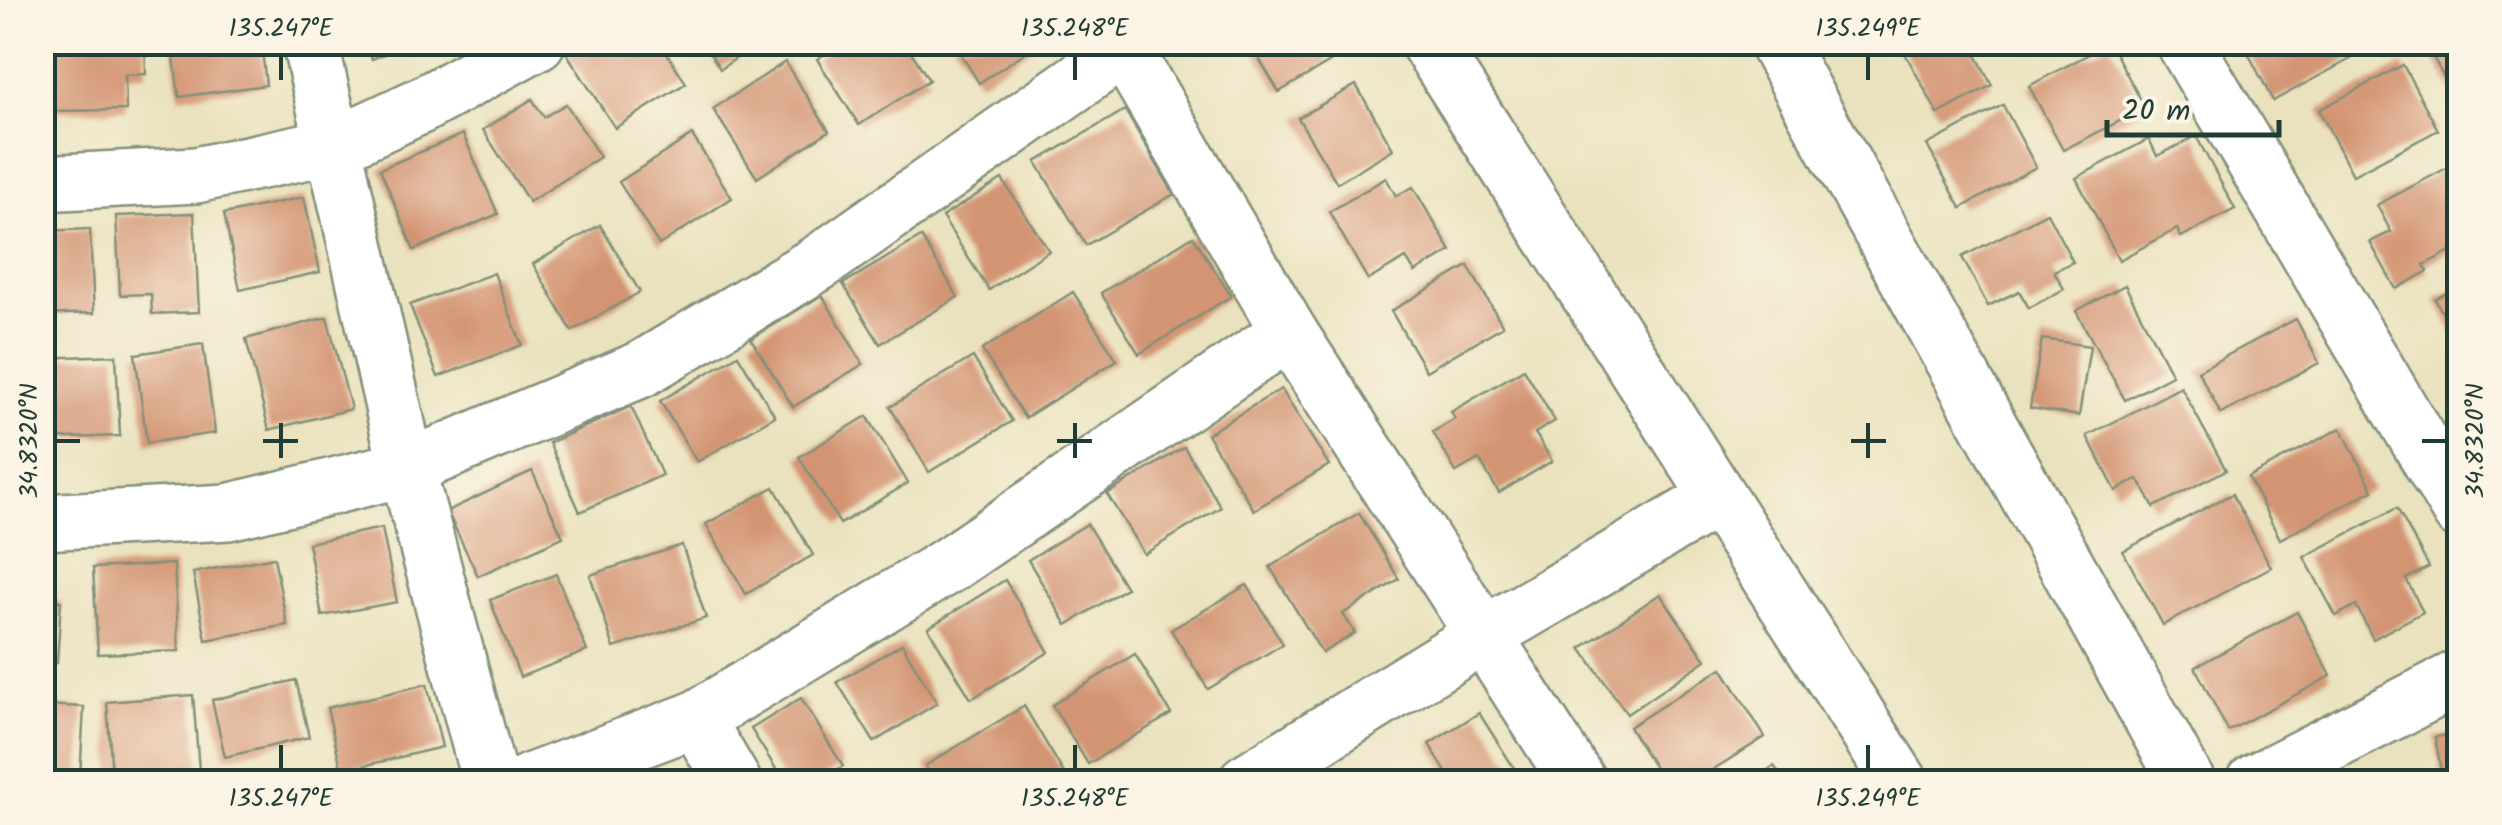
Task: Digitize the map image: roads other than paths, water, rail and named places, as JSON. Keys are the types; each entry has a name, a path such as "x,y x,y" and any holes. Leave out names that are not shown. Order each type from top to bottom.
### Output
{"street":[{"path":"310,42 407,468 490,782"},
{"path":"42,183 196,175 336,145 422,105 537,42"},
{"path":"1428,42 1900,782"},
{"path":"1776,42 2187,782"},
{"path":"2184,42 2460,511"},
{"path":"42,522 228,512 407,468 642,370 820,262 1122,46 1289,332 1578,782"},
{"path":"529,782 696,719 947,566 1289,332"},
{"path":"1246,782 1484,635 1718,498"},
{"path":"2254,782 2460,678"},
{"path":"696,719 733,782"}]}
